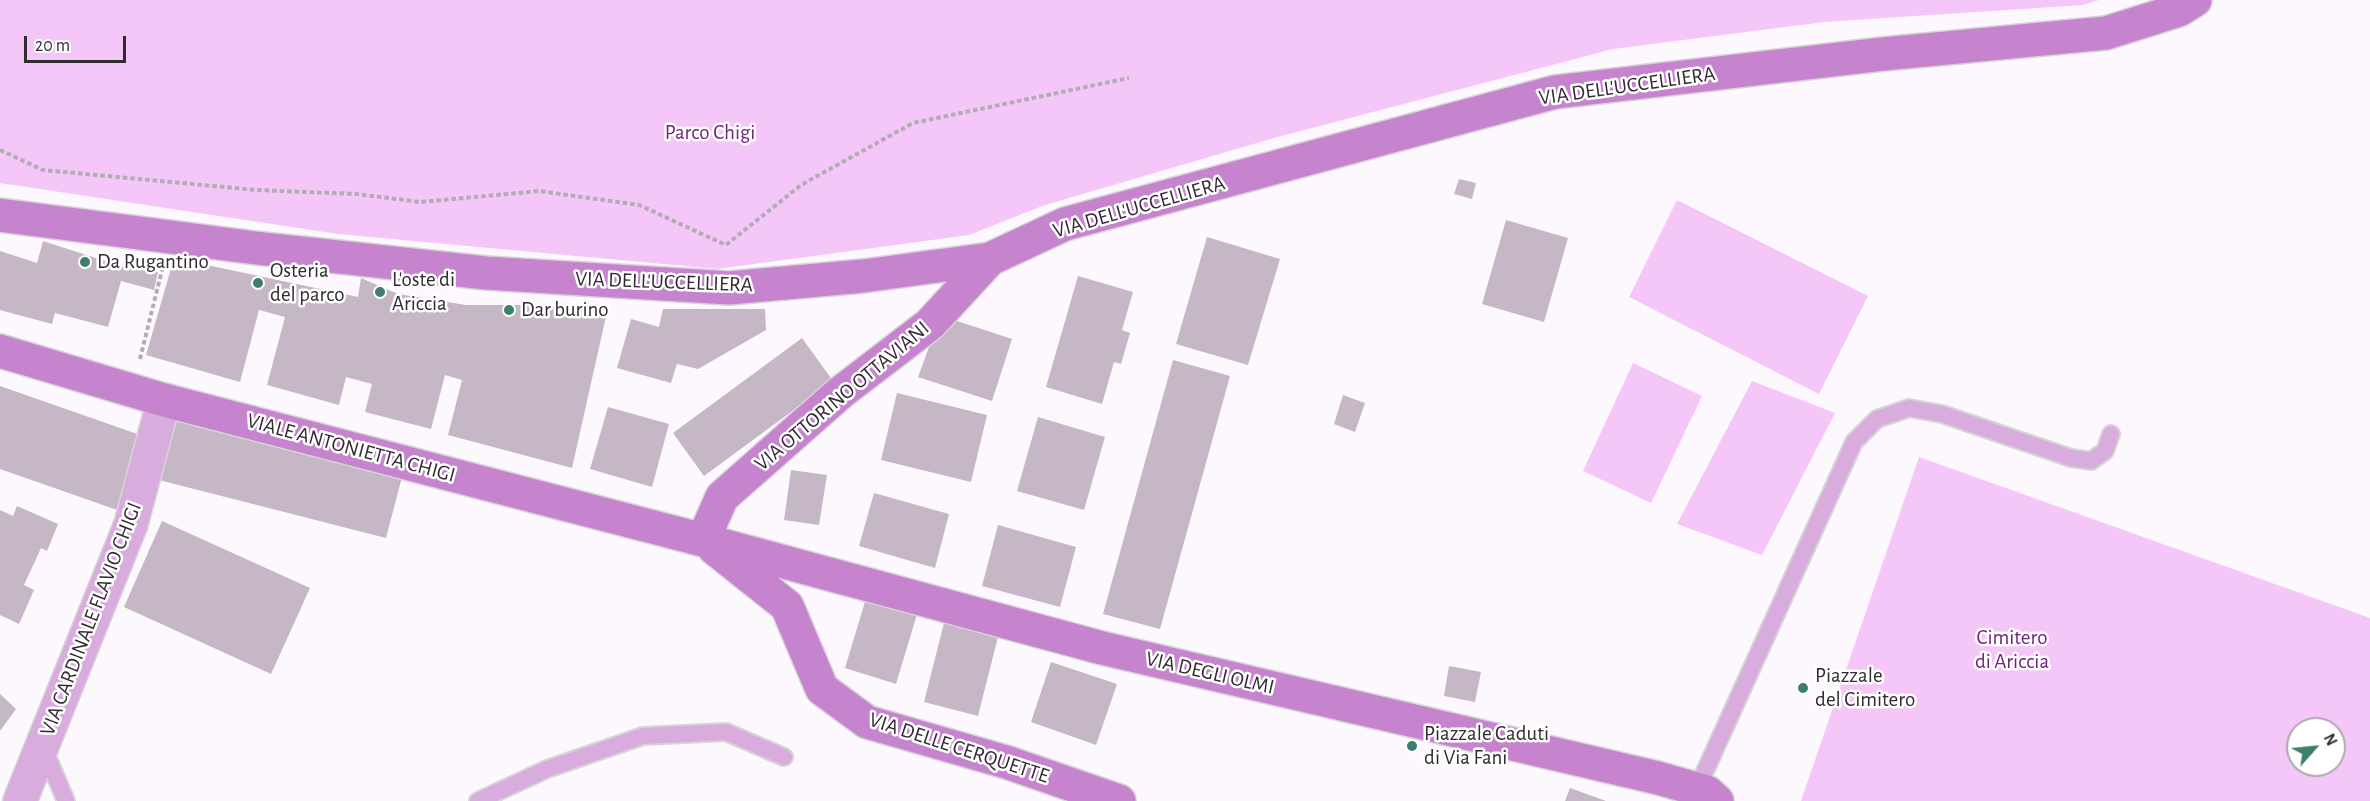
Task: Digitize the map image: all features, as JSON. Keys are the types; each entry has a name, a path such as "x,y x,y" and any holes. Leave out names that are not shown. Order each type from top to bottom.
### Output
{"street":[{"name":"VIA DELL'UCCELLIERA","path":"0,215 486,273 729,288 863,276 990,258 1065,224 1555,92 1882,54 2106,33 2179,10 2195,0"},
{"name":"VIA OTTORINO OTTAVIANI","path":"703,540 722,497 840,393 930,324 990,258"},
{"name":"VIALE ANTONIETTA CHIGI","path":"0,351 164,400 703,540"},
{"name":"VIA CARDINALE FLAVIO CHIGI","path":"20,801 131,524 164,400"},
{"name":"VIA DEGLI OLMI","path":"703,540 1102,648 1707,795"},
{"name":"VIA DELLE CERQUETTE","path":"703,540 787,606 822,689 867,722 1006,762 1119,801"}],"lane":[{"path":"1707,795 1854,442 1877,420 1909,408 1942,414 2071,458 2091,462 2105,452 2111,434"},
{"path":"478,801 547,769 643,736 726,732 784,757"},
{"path":"42,746 66,801"}],"path":[{"path":"0,150 43,170 256,190 356,194 421,201 539,191 639,205 726,245 801,185 913,123 1129,78"},
{"path":"132,390 170,237"}],"green space":[{"name":"Parco Chigi","path":"0,0 2099,0 2083,5 1824,22 1613,49 1274,138 1045,205 969,235 717,269 338,234 0,183"},
{"path":"1677,200 1868,296 1819,394 1629,297"},
{"path":"1633,363 1702,396 1651,503 1583,471"},
{"path":"1752,381 1835,413 1762,555 1677,524"},
{"name":"Cimitero di Ariccia","path":"1919,457 2370,618 2370,801 1801,801"}],"building":[{"path":"1459,179 1476,183 1472,199 1454,194"},
{"path":"1506,220 1568,238 1544,322 1482,304"},
{"path":"1207,237 1280,259 1248,365 1176,344"},
{"path":"43,241 130,269 133,263 158,272 154,290 121,281 108,327 55,313 52,324 0,310 0,251 37,263"},
{"path":"174,258 358,297 361,278 398,294 466,305 539,305 607,312 572,468 448,435 462,380 445,375 431,429 365,412 372,384 346,377 339,405 267,385 285,317 259,310 240,382 146,355"},
{"path":"1078,276 1133,292 1122,330 1130,333 1121,364 1114,362 1102,404 1046,387"},
{"path":"663,309 765,309 766,330 698,369 677,364 671,383 617,368 631,319 659,327"},
{"path":"951,319 1012,339 992,401 918,377 935,331"},
{"path":"802,338 833,381 704,476 673,433"},
{"path":"1173,360 1230,376 1160,629 1103,614"},
{"path":"0,386 146,437 120,511 0,469"},
{"path":"897,393 987,415 971,482 881,460"},
{"path":"1343,395 1365,403 1355,432 1334,424"},
{"path":"608,407 669,424 652,487 590,469"},
{"path":"175,415 403,473 386,538 159,480"},
{"path":"1038,417 1105,437 1084,510 1017,491"},
{"path":"791,470 827,475 819,525 784,520"},
{"path":"874,493 949,514 935,568 859,546"},
{"path":"17,506 58,524 47,551 41,548 24,585 34,590 19,624 0,615 0,510 13,516"},
{"path":"162,521 310,588 271,674 124,607"},
{"path":"998,525 1076,547 1060,607 982,586"},
{"path":"867,595 918,611 896,684 845,668"},
{"path":"944,623 998,637 978,716 924,702"},
{"path":"1051,662 1117,684 1096,745 1031,722"},
{"path":"1449,666 1481,672 1475,702 1444,696"},
{"path":"0,694 16,709 0,731"},
{"path":"1570,788 1606,801 1565,801"}],"place":[{"name":"Da Rugantino","path":"85,262"},
{"name":"Osteria del parco","path":"258,283"},
{"name":"L'oste di Ariccia","path":"380,292"},
{"name":"Dar burino","path":"509,310"},
{"name":"Piazzale del Cimitero","path":"1803,688"},
{"name":"Piazzale Caduti di Via Fani","path":"1412,746"}]}
